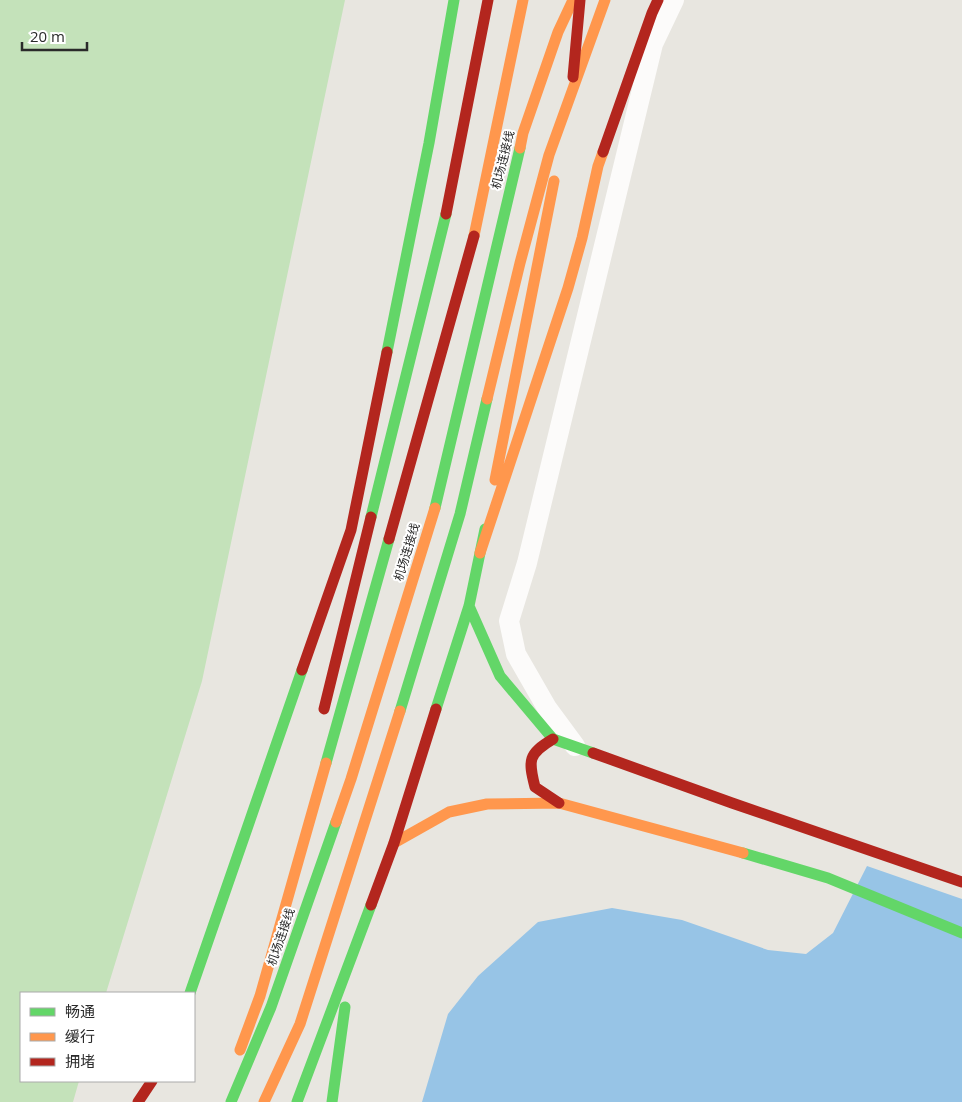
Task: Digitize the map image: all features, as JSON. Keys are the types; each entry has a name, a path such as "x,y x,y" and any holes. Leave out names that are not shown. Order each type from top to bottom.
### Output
{"main road":[{"path":"190,992 351,530 427,153 454,0"},
{"path":"322,714 442,232 488,0"},
{"path":"222,1102 260,996 474,237 523,0"},
{"name":"机场连接线","path":"232,1102 271,1008 352,779 432,519 523,133 558,32 573,0"},
{"path":"297,1102 394,843 469,606 572,89 580,0"},
{"path":"264,1102 300,1024 384,762 460,514 520,263 549,155 605,0"},
{"path":"480,553 568,288 582,238 598,166 658,0"},
{"path":"469,606 500,676 553,739 962,882"},
{"path":"553,739 542,745 531,757 529,766 535,788 559,803"},
{"path":"278,932 308,786"},
{"path":"394,843 450,812 487,804 559,803 726,848 828,878 962,933"},
{"path":"332,1102 352,958"},
{"path":"138,1102 151,1082"}],"street":[{"path":"575,746 547,708 516,654 509,621 526,563 653,44 674,0"}],"green space":[{"path":"0,0 345,0 202,681 106,992 20,992 20,1082 79,1082 73,1102 0,1102"}],"water":[{"path":"867,866 962,899 962,1102 422,1102 448,1014 478,976 538,922 612,908 682,920 768,950 806,954 833,933"}],"traffic: fast":[{"path":"387,352 429,143 454,0"},
{"path":"435,508 520,148"},
{"path":"371,517 446,214"},
{"path":"400,711 460,514 487,399"},
{"path":"436,709 469,606 485,529"},
{"path":"326,763 389,539"},
{"path":"469,606 500,676 553,739 593,753"},
{"path":"190,992 302,670"},
{"path":"231,1102 271,1007 336,822"},
{"path":"743,853 828,878 962,933"},
{"path":"297,1102 371,905"},
{"path":"332,1102 345,1007"}],"traffic: slow":[{"path":"474,236 523,0"},
{"path":"520,148 523,133 558,32 573,0"},
{"path":"487,399 520,263 549,155 605,0"},
{"path":"480,553 568,288 603,152"},
{"path":"495,480 554,181"},
{"path":"336,822 435,508"},
{"path":"264,1102 300,1024 400,711"},
{"path":"240,1050 260,996 326,763"},
{"path":"394,843 449,812 487,804 559,803 743,853"}],"traffic: jam":[{"path":"446,214 488,0"},
{"path":"573,77 580,0"},
{"path":"603,152 658,0"},
{"path":"389,539 474,236"},
{"path":"302,670 351,530 387,352"},
{"path":"324,709 371,517"},
{"path":"371,905 394,843 436,709"},
{"path":"553,739 534,754 531,770 535,787 559,803"},
{"path":"593,753 962,882"},
{"path":"138,1102 151,1082"}]}
